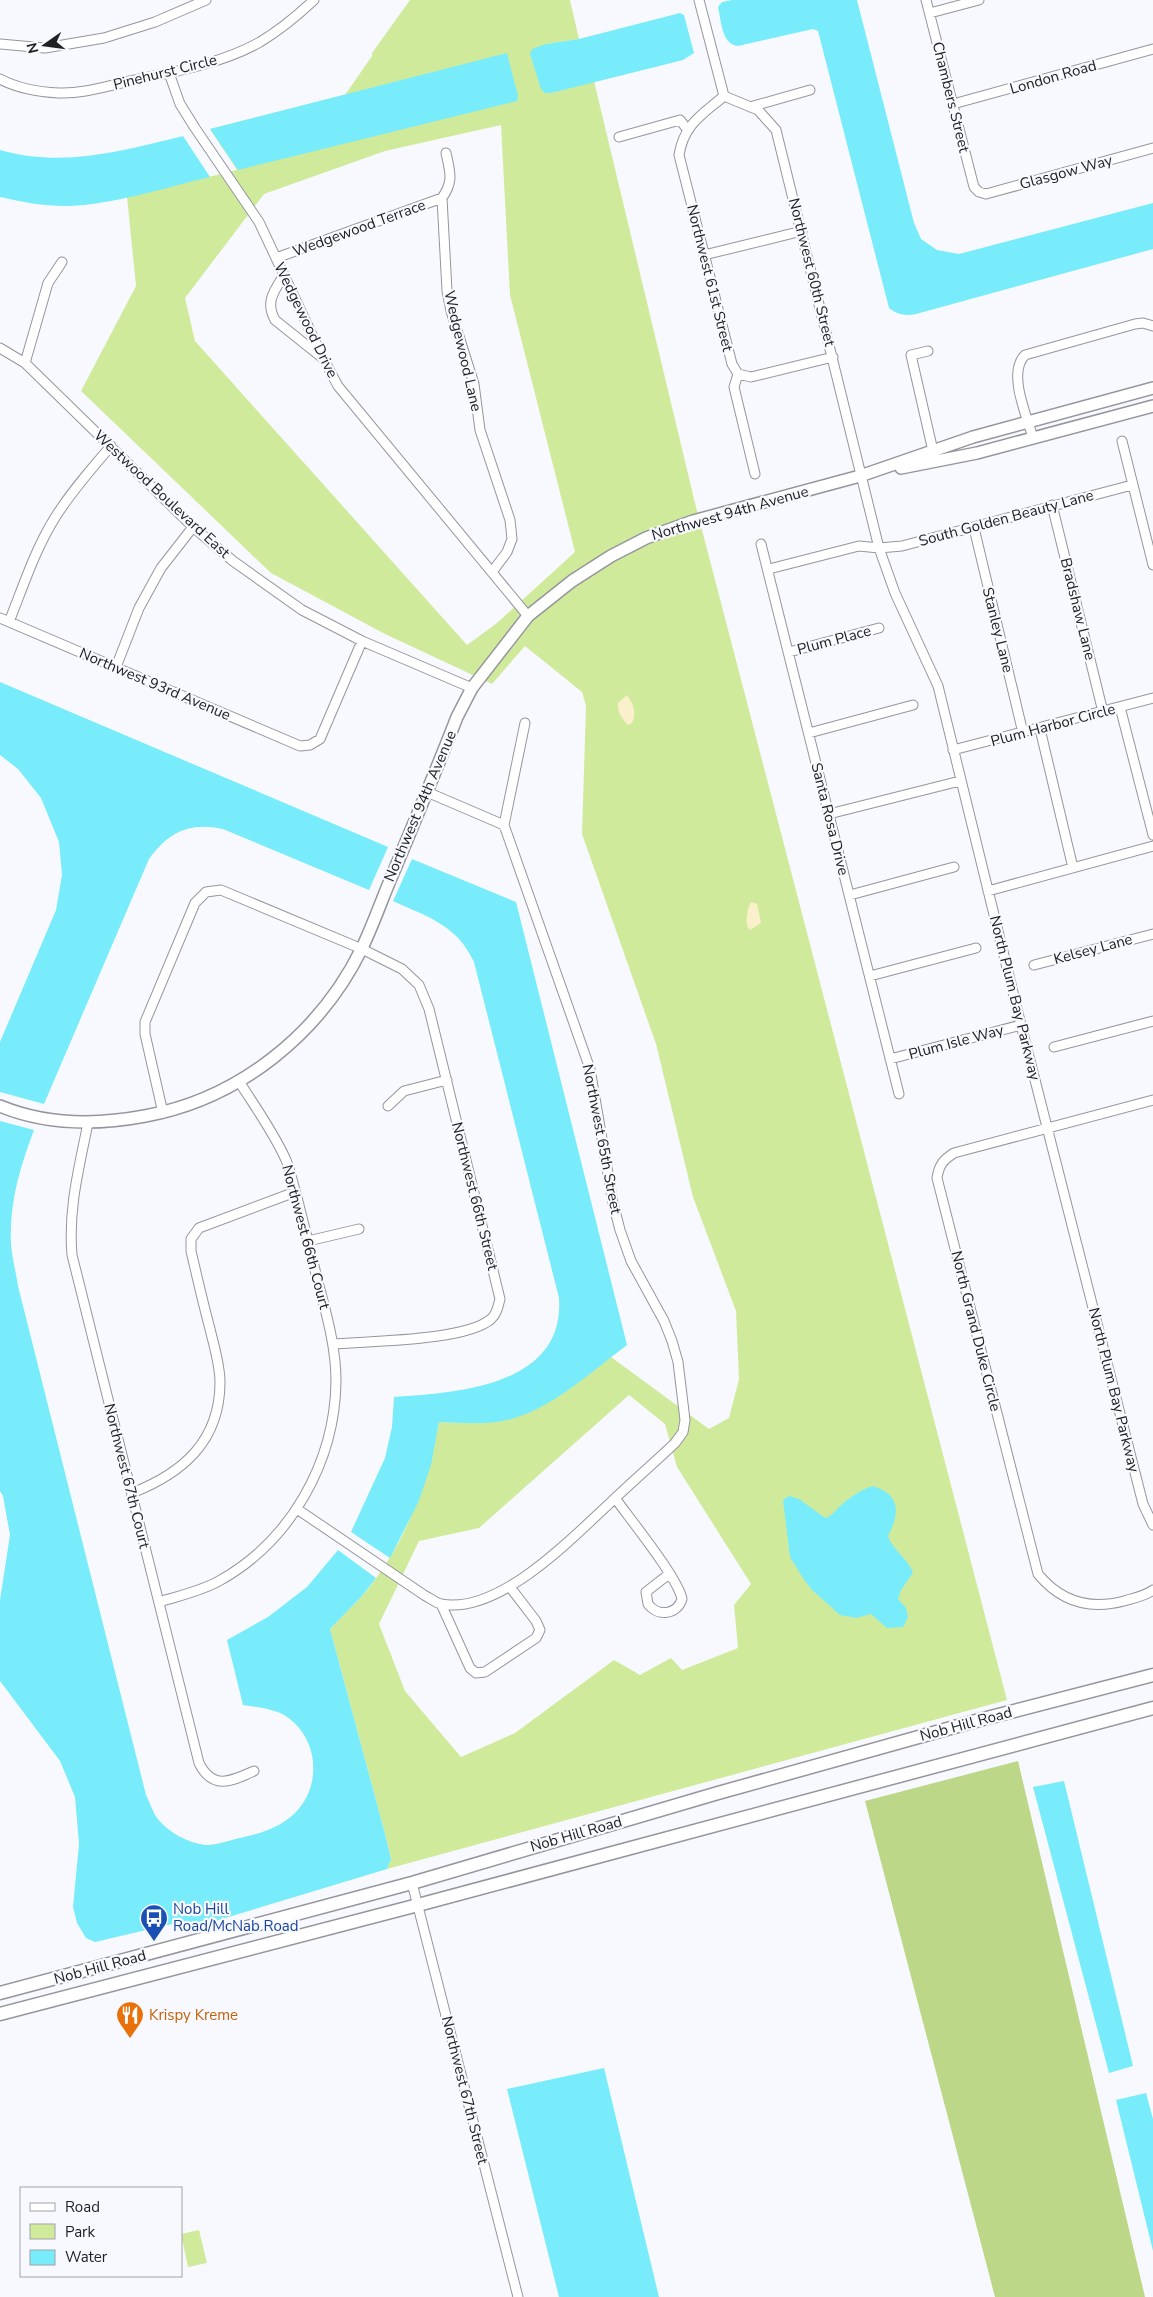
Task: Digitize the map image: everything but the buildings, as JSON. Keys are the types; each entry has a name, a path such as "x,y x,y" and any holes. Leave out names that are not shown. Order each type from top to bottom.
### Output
{"main road":[{"name":"Nob Hill Road","path":"0,1993 412,1883 718,1792 983,1719 1153,1675"},
{"name":"Nob Hill Road","path":"0,2014 418,1905 1153,1708"}],"street":[{"path":"0,44 45,48 104,38 155,22 206,0"},
{"name":"Pinehurst Circle","path":"0,79 11,84 35,89 83,92 170,72 232,55 260,41 296,16 314,0"},
{"path":"619,137 680,120 687,129 724,96 699,0"},
{"name":"Chambers Street","path":"926,0 974,187 979,192"},
{"path":"930,13 979,0"},
{"name":"London Road","path":"952,104 1153,49"},
{"name":"Wedgewood Drive","path":"170,72 180,104 258,222 338,386 528,616"},
{"path":"750,106 810,90"},
{"name":"Northwest 60th Street","path":"724,96 758,110 776,130 833,357 860,476"},
{"name":"Northwest 61st Street","path":"687,129 681,143 679,155 732,364 738,374 734,387 755,474"},
{"name":"Glasgow Way","path":"979,192 986,194 1153,148"},
{"name":"Wedgewood Lane","path":"446,153 450,176 449,188 442,198 447,291 451,311 474,384 480,430 510,520 512,538 507,552 492,572"},
{"name":"Wedgewood Terrace","path":"276,258 442,198"},
{"path":"704,255 802,231"},
{"path":"25,363 48,283 62,262"},
{"path":"284,276 271,295 270,312 274,320 323,358"},
{"path":"1033,438 1017,380 1019,361 1026,355 1135,324 1143,323 1153,326"},
{"name":"Westwood Boulevard East","path":"0,348 25,363 193,527 233,561 302,610 362,641 472,688"},
{"path":"928,351 911,355 934,451"},
{"path":"738,374 751,377 833,357"},
{"name":"Northwest 94th Avenue","path":"0,1106 46,1118 88,1123 163,1113 203,1100 240,1083 270,1061 297,1037 340,984 362,949 457,717 472,688 528,616 572,581 611,556 646,538 693,521 860,476 1029,422 1153,388"},
{"name":"Northwest 94th Avenue","path":"860,476 977,453 1153,406"},
{"path":"1122,441 1153,565"},
{"path":"9,622 33,561 55,518 82,479 111,446"},
{"name":"North Plum Bay Parkway","path":"860,476 878,548 895,593 938,686 1021,1025 1143,1504 1153,1525"},
{"name":"South Golden Beauty Lane","path":"769,570 859,546 878,548 902,546 1132,485"},
{"name":"Bradshaw Lane","path":"1052,506 1103,712"},
{"path":"116,666 139,608 161,568 193,527"},
{"name":"Stanley Lane","path":"974,528 1023,733"},
{"name":"Santa Rosa Drive","path":"762,544 899,1094"},
{"name":"Northwest 93rd Avenue","path":"0,618 300,746 310,745 320,738 362,641"},
{"name":"Plum Place","path":"789,652 880,628"},
{"name":"Plum Harbor Circle","path":"953,750 1040,729 1153,698"},
{"path":"809,733 913,705"},
{"path":"1120,708 1153,835"},
{"path":"427,792 504,825 525,723"},
{"path":"1040,729 1073,868"},
{"path":"829,814 960,781"},
{"name":"Northwest 65th Street","path":"441,1604 458,1604 477,1600 510,1587 566,1544 675,1443 683,1432 685,1420 678,1362 672,1341 664,1321 644,1287 620,1230 613,1203 590,1069 504,825"},
{"path":"988,892 1153,846"},
{"path":"850,895 954,867"},
{"name":"Northwest 66th Street","path":"163,1113 145,1034 145,1022 195,903 206,892 221,890 362,949 402,969 419,985 429,1008 500,1299 497,1312 491,1320 475,1328 455,1333 333,1344"},
{"name":"Kelsey Lane","path":"1034,965 1153,934"},
{"path":"870,976 976,948"},
{"path":"1054,1047 1153,1021"},
{"name":"Plum Isle Way","path":"890,1059 1021,1025"},
{"path":"388,1106 404,1091 446,1080"},
{"name":"Northwest 66th Court","path":"159,1602 193,1593 220,1581 274,1538 297,1509 325,1453 333,1420 336,1381 333,1344 287,1162 277,1142 240,1083"},
{"name":"North Grand Duke Circle","path":"1153,1100 954,1153 946,1158 939,1167 937,1178 1034,1564 1046,1583 1064,1597 1079,1602 1107,1605 1132,1599 1153,1590"},
{"name":"Northwest 67th Court","path":"88,1123 69,1226 72,1255 199,1763 204,1774 211,1779 224,1782 234,1780 254,1771"},
{"path":"132,1492 157,1483 192,1457 206,1437 216,1412 220,1381 216,1352 190,1252 192,1238 199,1228 295,1192"},
{"path":"308,1241 359,1229"},
{"path":"615,1498 669,1574 681,1593 680,1605 670,1612 657,1612 648,1604 646,1592 669,1574"},
{"path":"297,1509 424,1595 441,1604 470,1668 476,1673 485,1672 536,1638 540,1630 536,1620 510,1587"},
{"name":"Northwest 67th Street","path":"412,1883 518,2297"}],"green space":[{"path":"410,0 570,0 579,39 546,44 551,93 594,81 695,503 1007,1700 387,1869 391,1859 330,1629 362,1596 377,1577 402,1536 421,1492 439,1422 464,1423 563,1392 611,1357 709,1429 729,1418 739,1379 736,1311 693,1197 656,1044 582,834 586,706 582,692 525,646 492,684 385,634 271,573 81,391 136,286 127,197 237,170 210,129 345,95 372,56 372,53","holes":["501,125 510,295 575,552 497,623 467,645 195,341 185,298 264,194 385,151","629,1395 665,1424 677,1467 751,1584 734,1605 738,1648 682,1670 671,1658 640,1675 614,1660 515,1733 461,1757 405,1691 379,1624 419,1541 479,1528"]},
{"path":"1018,1761 1145,2297 995,2297 865,1801"},
{"path":"199,2230 207,2263 188,2267 182,2234"}],"sand":[{"path":"627,695 633,705 634,712 632,723 628,725 618,710 618,703"},
{"path":"751,902 757,904 761,923 750,930 747,924 747,917"}],"water":[{"path":"732,0 857,0 914,223 921,239 937,250 959,254 1153,203 1153,249 916,314 908,315 895,312 889,308 818,31 813,29 738,46 733,45 725,37 718,7 722,2"},
{"path":"680,13 684,15 694,53 683,60 551,93 545,93 541,89 530,54 532,49 546,44 579,39"},
{"path":"507,53 518,96 517,101 238,170 210,129"},
{"path":"183,136 210,177 102,203 83,205 49,205 0,197 0,150 47,158 70,157 115,152"},
{"path":"0,682 388,847 369,890 223,829 211,827 190,828 172,836 149,859 44,1104 0,1092 0,1042 56,910 62,875 59,842 41,798 18,769 0,755"},
{"path":"412,859 516,902 627,1345 566,1392 515,1418 497,1422 439,1422 431,1465 418,1503 390,1558 351,1532 385,1458 392,1427 394,1397 447,1392 475,1387 502,1379 526,1367 545,1350 556,1327 559,1298 474,962 467,949 450,931 430,918 393,901"},
{"path":"0,1121 34,1130 16,1186 11,1229 13,1260 146,1795 155,1815 159,1821 178,1836 200,1844 211,1845 271,1829 290,1818 304,1802 310,1790 313,1777 311,1750 306,1737 298,1726 283,1714 243,1705 227,1640 268,1617 307,1587 338,1550 376,1578 362,1596 330,1629 391,1859 387,1869 189,1929 172,1924 95,1942 86,1938 77,1923 73,1907 79,1844 75,1797 60,1761 0,1681 0,1600 10,1535 3,1496 0,1491"},
{"path":"873,1486 889,1494 893,1500 896,1512 895,1520 888,1536 913,1573 901,1590 898,1599 906,1608 908,1617 903,1627 887,1628 871,1614 856,1618 840,1615 812,1590 790,1557 783,1500 789,1496 799,1499 825,1518 854,1495"},
{"path":"1064,1781 1133,2066 1109,2073 1033,1787"},
{"path":"604,2068 659,2297 559,2297 507,2089"},
{"path":"1146,2093 1153,2119 1153,2251 1116,2100"}],"place":[{"name":"Nob Hill Road/McNab Road","path":"154,1942"},
{"name":"Krispy Kreme","path":"130,2039"}]}
